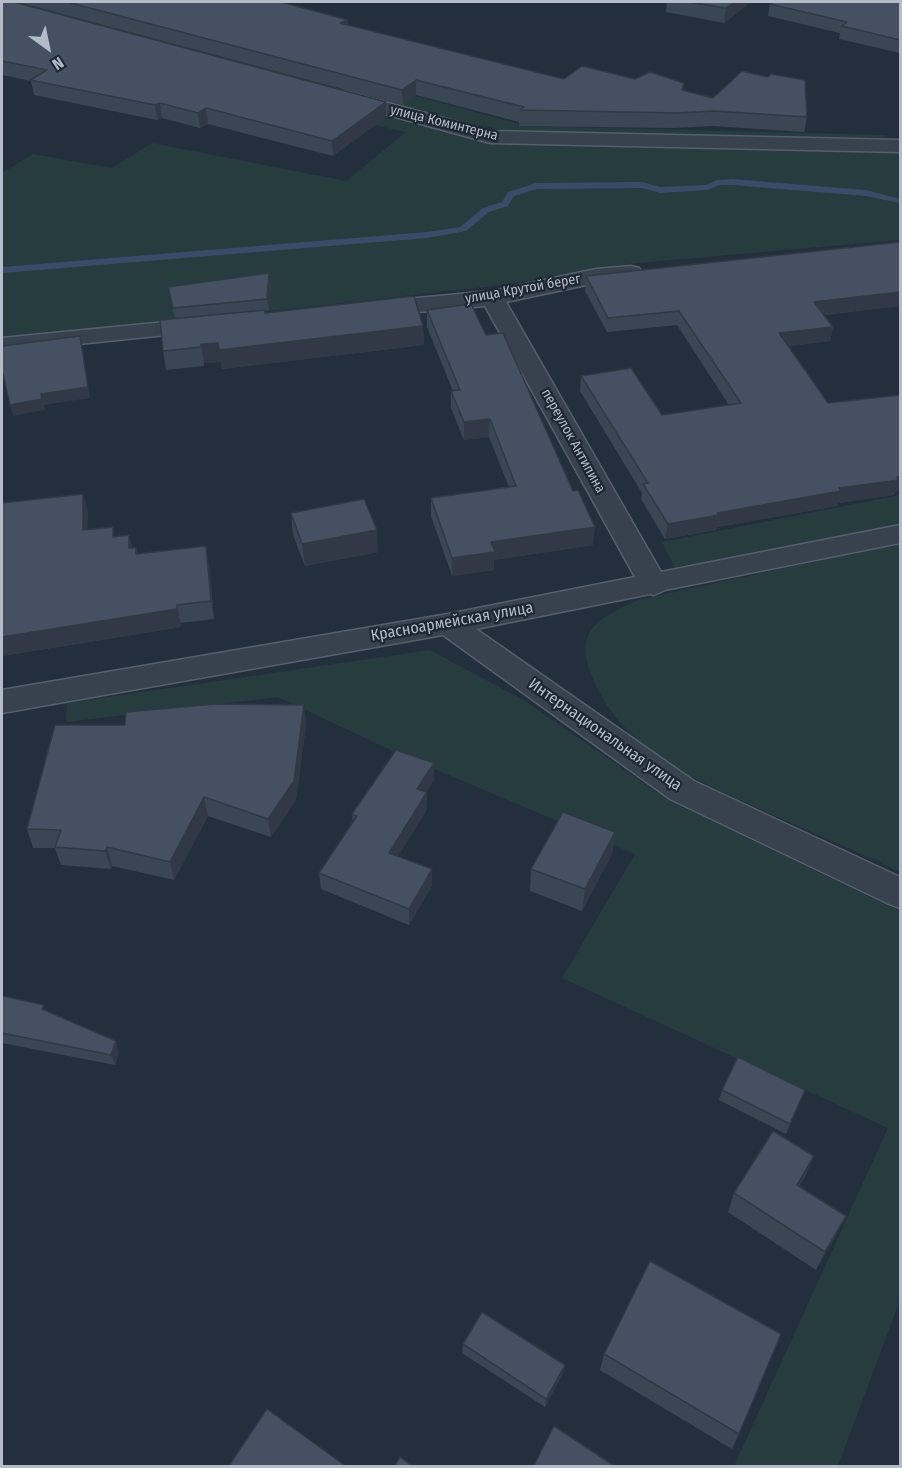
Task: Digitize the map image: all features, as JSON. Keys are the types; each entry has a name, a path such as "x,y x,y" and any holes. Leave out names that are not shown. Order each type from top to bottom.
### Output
{"street":[{"name":"улица Коминтерна","path":"331,94 490,137 900,146"},
{"name":"улица Крутой берег","path":"350,311 492,298 596,276 654,271"},
{"name":"переулок Антипина","path":"492,298 654,585"},
{"path":"2,345 231,323"},
{"name":"Красноармейская улица","path":"2,702 448,624 654,585 900,534"},
{"name":"Интернациональная улица","path":"448,624 682,790 900,893"}],"green space":[{"path":"2,2 70,2 527,126 888,135 881,138 525,134 390,108"},
{"path":"368,112 477,139 520,143 900,153 900,240 627,264 502,285 128,327 2,338 2,173 33,154 112,168 152,143 346,181 406,132 337,117"},
{"path":"900,495 900,527 677,572 662,542"},
{"path":"900,543 900,872 722,792 670,764 625,728 607,705 593,679 587,663 587,638 601,620 638,600"},
{"path":"430,650 525,701 668,800 900,911 900,1300 838,1466 734,1466 888,1128 562,978 635,854 397,753 278,697 66,722 67,703"}],"building":[{"path":"2,2 14,2 386,102 332,141 206,108 198,113 160,103 155,105 30,80 47,70 2,61"},
{"path":"67,2 281,2 348,20 340,23 564,79 582,66 635,79 650,72 684,83 682,90 713,98 742,71 768,77 771,74 805,80 807,117 714,111 677,113 520,110 524,107 416,80 402,90"},
{"path":"689,2 735,2 726,8"},
{"path":"773,2 900,2 900,40 842,26 847,22 770,4"},
{"path":"900,242 900,292 814,302 833,327 779,333 828,403 900,395 900,477 897,477 899,480 839,488 841,491 668,524 643,484 648,483 581,376 631,368 662,415 741,403 679,311 608,318 586,276"},
{"path":"269,273 267,299 173,308 168,287"},
{"path":"414,296 423,326 219,350 218,343 163,351 160,320 265,310 265,313"},
{"path":"471,304 486,335 503,333 573,491 578,490 595,527 491,542 495,552 452,558 431,498 516,486 490,419 464,422 451,391 460,390 427,310"},
{"path":"80,336 88,387 41,394 42,399 10,405 2,370 2,346"},
{"path":"83,494 83,530 113,527 113,537 129,535 129,548 136,548 136,554 206,546 211,601 177,605 177,609 2,637 2,503"},
{"path":"364,499 377,530 302,544 291,513"},
{"path":"215,704 304,705 294,781 268,819 204,797 170,862 107,847 105,851 55,847 61,830 27,829 55,725 125,725 126,712"},
{"path":"396,750 434,763 417,789 427,792 389,853 432,869 409,909 319,873 357,816 352,814"},
{"path":"563,812 615,832 585,889 531,869"},
{"path":"3,996 44,1005 42,1009 116,1041 111,1055 2,1033"},
{"path":"738,1057 805,1090 790,1124 722,1090"},
{"path":"773,1131 814,1156 797,1185 846,1216 825,1252 734,1193"},
{"path":"650,1261 781,1334 739,1434 604,1354"},
{"path":"482,1312 565,1365 546,1399 463,1344"},
{"path":"267,1409 347,1467 232,1467 230,1464"},
{"path":"554,1426 616,1467 536,1467 534,1465"},
{"path":"400,1457 414,1467 394,1467"}],"waterway":[{"path":"2,270 427,235 463,229 486,210 505,204 511,194 536,186 642,185 660,190 708,187 717,183 732,182 866,193 900,201"}]}
